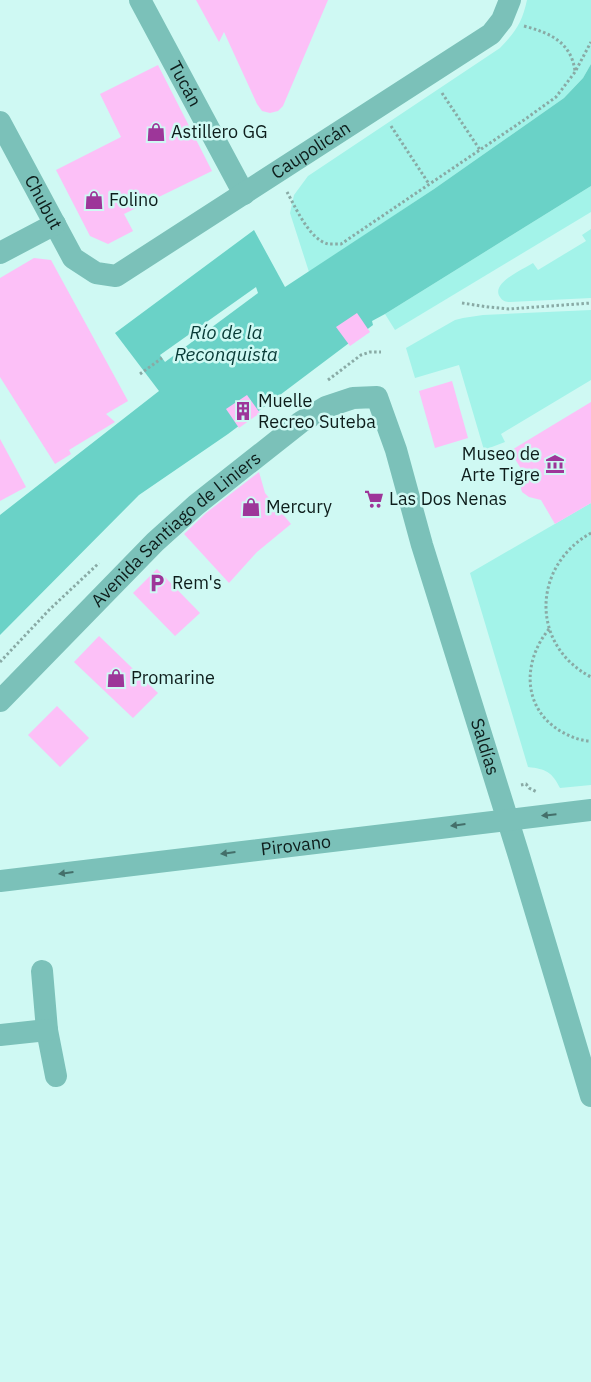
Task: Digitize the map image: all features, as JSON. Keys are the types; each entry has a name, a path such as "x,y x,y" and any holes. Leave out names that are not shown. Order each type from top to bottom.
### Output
{"street":[{"name":"Tucán","path":"140,0 244,194"},
{"name":"Caupolicán","path":"96,274 116,276 491,34 507,7"},
{"name":"Chubut","path":"0,122 73,258 96,274"},
{"path":"0,253 55,224"},
{"name":"Avenida Santiago de Liniers","path":"0,701 155,542 196,505 301,422 326,407 353,398 377,398"},
{"name":"Saldías","path":"377,398 396,450 425,554 591,1096"},
{"name":"Pirovano","path":"0,881 591,810"},
{"path":"42,972 47,1030 56,1076"},
{"path":"0,1036 47,1030"}],"path":[{"path":"507,7 561,42 569,51 574,61 575,72"},
{"path":"276,173 307,226 317,238 328,244 340,244 556,97 575,72 591,42"},
{"path":"429,74 480,150"},
{"path":"378,106 429,184"},
{"path":"462,303 509,309 591,303"},
{"path":"140,374 162,358"},
{"path":"591,533 570,548 558,562 546,595 550,628 557,646 568,660 591,677"},
{"path":"550,628 540,642 531,664 530,685 534,699 540,712 556,729 570,737 591,741"}],"shaded area":[{"path":"527,0 591,0 591,64 583,78 564,98 434,189 309,272 290,213 294,195 308,176 500,48 518,26"},
{"path":"591,186 591,212 395,330 385,314"},
{"path":"591,229 591,298 510,302 504,301 501,298 498,292 509,277 533,263 538,270 586,241 582,235"},
{"path":"591,310 591,380 501,434 505,442 484,450 459,365 415,378 406,348 455,320 463,318 483,315"},
{"path":"591,503 591,785 560,788 548,772 528,767 470,573"}],"water":[{"name":"Río de la Reconquista","path":"591,64 591,186 372,321 373,325 228,434 139,495 0,635 0,515 159,391 115,333 254,230 285,287 434,189 564,98 583,78"}],"pier":[{"path":"256,287 258,293 165,362 160,355"}],"building":[{"path":"196,0 328,0 283,106 278,111 270,113 262,111 224,32 219,42"},
{"path":"158,65 212,171 124,214 133,231 108,244 90,236 56,170 121,137 100,94"},
{"path":"34,258 51,260 128,401 106,414 115,422 69,450 71,454 55,464 0,377 0,278"},
{"path":"357,313 370,332 350,346 336,327"},
{"path":"452,381 468,438 435,448 419,391"},
{"name":"Muelle Recreo Suteba","path":"247,395 260,413 239,428 226,409"},
{"name":"Museo de Arte Tigre","path":"591,402 591,503 555,524 541,500 529,497 522,492 521,483 525,475 510,451"},
{"path":"0,439 26,487 0,501"},
{"path":"259,472 265,493 291,524 257,552 229,583 184,534 206,513"},
{"path":"157,569 200,613 175,636 133,593"},
{"name":"Promarine","path":"99,636 158,693 133,718 74,662"},
{"path":"57,706 89,738 60,767 28,735"}],"place":[{"name":"Astillero GG","path":"156,132"},
{"name":"Folino","path":"94,200"},
{"name":"Muelle Recreo Suteba","path":"243,411"},
{"name":"Museo de Arte Tigre","path":"555,464"},
{"name":"Las Dos Nenas","path":"374,499"},
{"name":"Mercury","path":"251,507"},
{"name":"Rem's","path":"157,583"},
{"name":"Promarine","path":"116,678"}]}
